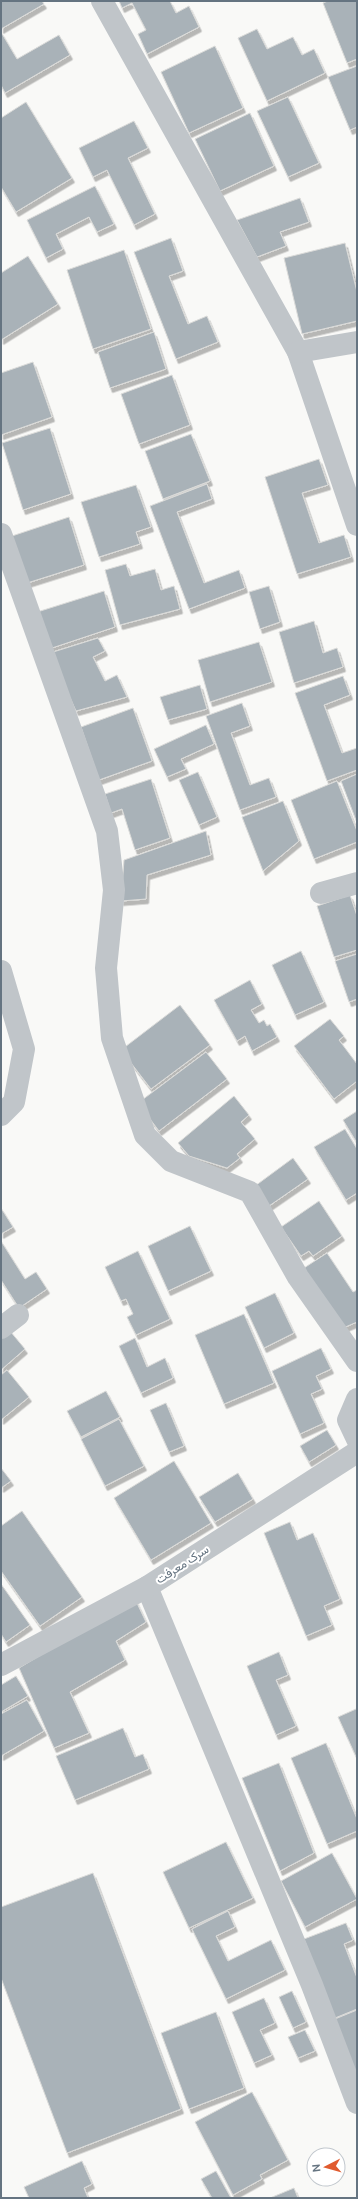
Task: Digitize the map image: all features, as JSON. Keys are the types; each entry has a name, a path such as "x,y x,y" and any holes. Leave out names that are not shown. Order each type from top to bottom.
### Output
{"street":[{"path":"102,1 298,352 357,525"},
{"path":"298,352 357,342"},
{"path":"1,534 107,831 114,890 106,968 112,1038 146,1135 172,1161 250,1192 298,1277 357,1361"},
{"path":"321,893 357,883"},
{"path":"1,971 24,1049 14,1102 1,1115"},
{"path":"357,1400 348,1420 357,1440"},
{"name":"سرک معرفت","path":"1,1665 147,1587 357,1452"},
{"path":"147,1587 312,1985 357,2102"}],"building":[{"path":"1,1 42,1 44,4 1,29"},
{"path":"119,1 170,1 176,13 189,6 199,27 147,54 138,34 146,30 132,3 122,8"},
{"path":"328,1 357,1 357,59 347,63 323,3"},
{"path":"257,29 267,49 293,37 302,55 314,49 325,73 267,101 238,38"},
{"path":"1,32 17,59 59,35 70,55 5,93 1,85"},
{"path":"215,46 243,108 189,133 161,72"},
{"path":"357,66 357,127 350,130 328,77"},
{"path":"288,97 319,163 288,177 257,111"},
{"path":"26,102 72,178 16,212 1,187 1,118"},
{"path":"250,113 274,166 220,191 195,139"},
{"path":"134,121 148,148 128,158 155,214 134,225 107,170 93,177 79,148"},
{"path":"95,186 114,224 97,232 89,217 56,234 63,249 46,258 27,220"},
{"path":"300,198 309,222 280,232 286,246 257,257 237,220"},
{"path":"171,238 183,271 169,276 188,324 207,316 218,342 176,359 134,252"},
{"path":"345,243 357,292 357,321 302,334 284,258"},
{"path":"124,250 151,329 93,349 67,270"},
{"path":"28,256 58,304 1,340 1,273"},
{"path":"154,332 166,369 110,388 98,352"},
{"path":"33,362 52,417 1,435 1,373"},
{"path":"172,375 190,425 139,444 121,394"},
{"path":"50,428 71,494 23,510 2,443"},
{"path":"191,434 210,481 163,499 145,451"},
{"path":"319,459 328,485 302,493 319,543 344,535 351,557 297,574 265,477"},
{"path":"207,484 212,499 177,512 204,583 239,570 245,588 189,609 150,506"},
{"path":"136,485 151,527 136,532 140,544 99,557 81,502"},
{"path":"69,517 84,565 24,584 9,537"},
{"path":"126,564 130,576 155,569 161,590 174,586 180,609 120,625 105,570"},
{"path":"269,586 280,622 260,629 249,592"},
{"path":"104,591 115,627 46,650 34,613"},
{"path":"314,621 323,653 337,648 343,667 294,683 279,632"},
{"path":"98,638 105,651 93,657 105,681 117,675 127,697 76,711 50,653"},
{"path":"259,642 272,682 210,702 198,660"},
{"path":"343,676 350,695 324,705 342,753 357,748 357,770 327,781 295,693"},
{"path":"200,685 207,709 168,720 160,697"},
{"path":"242,703 250,726 231,733 250,785 269,778 276,797 240,810 206,716"},
{"path":"133,708 152,761 99,780 81,727"},
{"path":"206,725 214,744 181,759 186,769 167,777 154,749"},
{"path":"198,772 217,817 199,825 179,780"},
{"path":"357,774 357,823 341,781"},
{"path":"151,779 170,838 135,850 122,809 111,813 105,794"},
{"path":"337,781 357,831 357,842 314,859 291,800"},
{"path":"283,801 299,841 263,871 242,817"},
{"path":"206,831 211,855 147,875 146,899 121,901 124,860"},
{"path":"350,895 357,916 357,950 334,957 317,906"},
{"path":"301,951 324,1002 295,1015 272,965"},
{"path":"357,954 357,999 349,1002 335,961"},
{"path":"250,980 262,1004 251,1010 259,1023 264,1020 267,1026 270,1024 277,1037 252,1051 245,1036 237,1041 214,1000"},
{"path":"180,1005 210,1045 151,1089 121,1050"},
{"path":"330,1019 344,1036 339,1040 357,1064 357,1081 334,1099 294,1046"},
{"path":"206,1052 227,1079 159,1131 138,1103"},
{"path":"234,1096 249,1115 241,1122 255,1139 237,1154 240,1158 227,1168 189,1156 178,1143"},
{"path":"357,1111 357,1143 343,1120"},
{"path":"345,1129 357,1149 357,1193 346,1200 314,1147"},
{"path":"293,1158 308,1179 269,1206 255,1186"},
{"path":"319,1201 342,1236 313,1256 309,1251 301,1256 281,1227"},
{"path":"1,1208 13,1227 1,1234"},
{"path":"190,1226 211,1271 168,1291 148,1246"},
{"path":"1,1241 25,1279 36,1272 47,1289 19,1308 1,1280"},
{"path":"138,1251 170,1319 136,1335 127,1317 133,1314 126,1299 121,1301 105,1267"},
{"path":"327,1253 353,1292 357,1290 357,1322 343,1328 304,1268"},
{"path":"275,1293 294,1333 264,1348 245,1307"},
{"path":"244,1314 274,1383 224,1404 195,1335"},
{"path":"10,1331 25,1349 1,1370 1,1339"},
{"path":"135,1338 147,1367 165,1358 173,1378 141,1393 119,1346"},
{"path":"321,1348 331,1369 316,1376 322,1389 311,1394 324,1423 300,1434 272,1371"},
{"path":"7,1370 29,1397 1,1420 1,1375"},
{"path":"106,1391 120,1417 81,1437 67,1411"},
{"path":"166,1403 184,1446 169,1452 150,1410"},
{"path":"119,1419 144,1466 105,1486 81,1439"},
{"path":"327,1430 336,1445 309,1462 300,1446"},
{"path":"174,1461 211,1523 151,1560 114,1498"},
{"path":"1,1468 11,1481 1,1488"},
{"path":"238,1473 253,1499 215,1522 199,1497"},
{"path":"22,1511 82,1597 40,1626 1,1571 1,1526"},
{"path":"290,1522 297,1540 313,1533 340,1599 324,1606 332,1625 306,1636 264,1533"},
{"path":"1,1584 30,1625 6,1642 1,1634"},
{"path":"135,1599 146,1622 116,1641 125,1660 70,1692 89,1733 54,1748 19,1668"},
{"path":"279,1652 288,1675 276,1680 296,1726 276,1735 247,1666"},
{"path":"16,1676 28,1696 1,1712 1,1685"},
{"path":"27,1700 44,1731 1,1756 1,1714"},
{"path":"356,1709 357,1711 357,1759 338,1717"},
{"path":"123,1728 135,1757 143,1754 149,1769 75,1800 56,1756"},
{"path":"326,1743 357,1819 357,1831 327,1844 291,1758"},
{"path":"279,1763 314,1853 280,1871 242,1778"},
{"path":"226,1842 253,1898 189,1928 163,1872"},
{"path":"332,1853 357,1899 305,1927 281,1881"},
{"path":"93,1873 181,2109 67,2153 1,1978 1,1907"},
{"path":"228,1911 235,1927 216,1936 228,1961 271,1940 285,1970 226,1999 192,1929"},
{"path":"346,1923 353,1940 344,1944 357,1978 357,2009 335,2018 304,1939"},
{"path":"292,1991 306,2022 293,2028 279,1997"},
{"path":"264,1998 275,2023 260,2030 272,2055 254,2063 232,2012"},
{"path":"357,2010 357,2076 335,2019"},
{"path":"216,2012 244,2088 189,2109 161,2033"},
{"path":"305,2030 315,2051 298,2058 288,2037"},
{"path":"252,2092 288,2160 260,2175 262,2179 233,2195 195,2122"},
{"path":"82,2161 92,2184 84,2188 88,2198 29,2198 24,2187"},
{"path":"216,2171 231,2198 212,2198 201,2179"},
{"path":"294,2188 298,2198 270,2198"}]}
